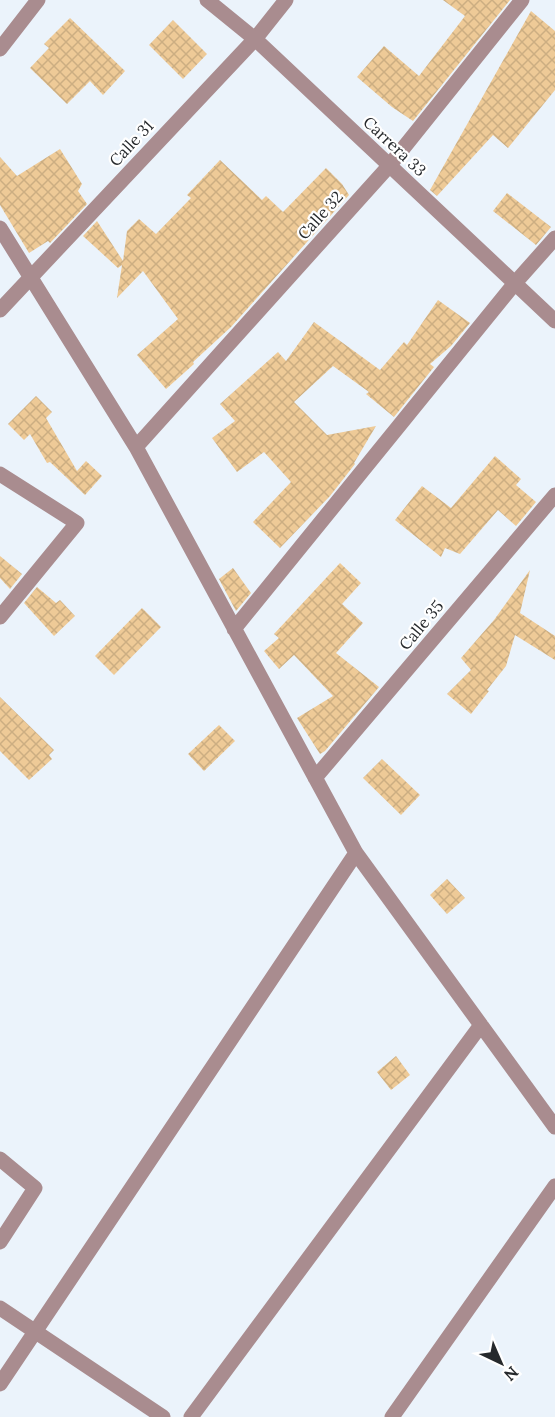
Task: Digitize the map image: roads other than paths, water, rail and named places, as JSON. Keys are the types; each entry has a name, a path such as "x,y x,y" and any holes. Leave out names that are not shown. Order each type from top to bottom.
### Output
{"street":[{"path":"0,49 38,0"},
{"name":"Carrera 33","path":"207,0 255,39 555,321"},
{"name":"Calle 31","path":"0,310 255,39 286,0"},
{"name":"Calle 32","path":"136,447 389,165 522,0"},
{"path":"0,228 136,447 356,854 555,1127"},
{"path":"234,630 515,283 555,238"},
{"path":"0,474 77,523 0,617"},
{"name":"Calle 35","path":"315,778 555,495"},
{"path":"0,1384 356,854"},
{"path":"191,1417 481,1025"},
{"path":"0,1159 36,1188 0,1242"},
{"path":"392,1417 555,1186"},
{"path":"0,1308 163,1417"}]}
